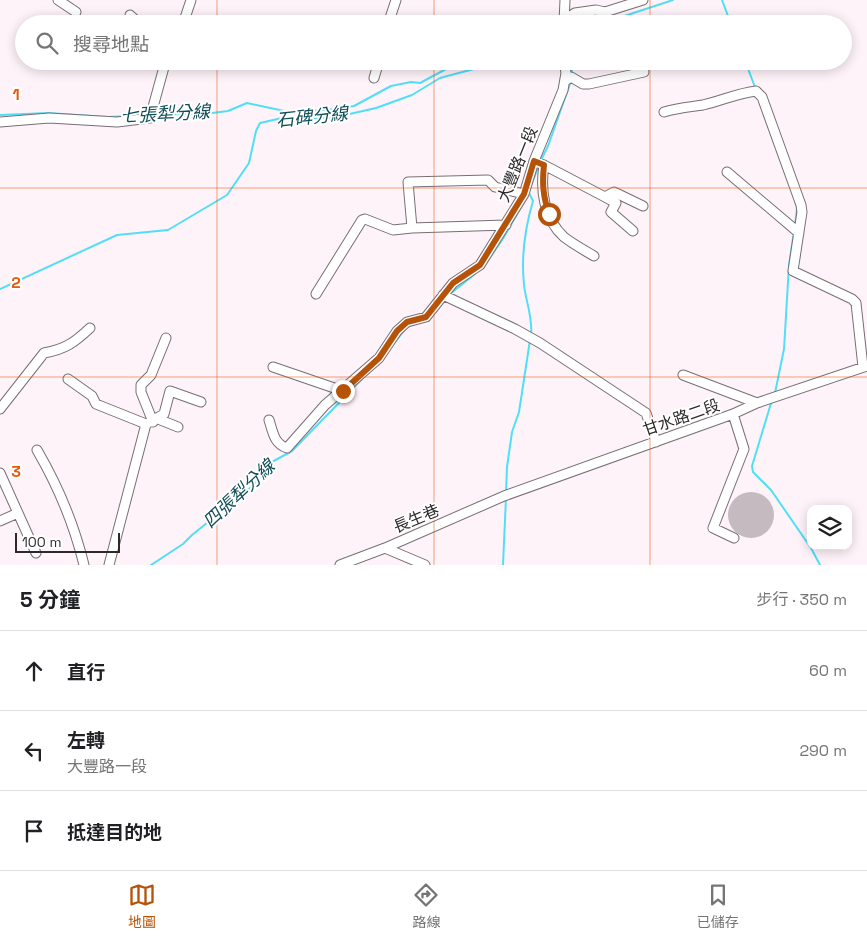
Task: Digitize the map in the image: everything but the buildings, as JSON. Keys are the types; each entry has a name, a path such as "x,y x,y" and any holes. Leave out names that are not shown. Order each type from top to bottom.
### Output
{"street":[{"path":"58,0 76,12"},
{"path":"186,15 191,0"},
{"path":"391,15 396,0"},
{"path":"564,15 565,0"},
{"path":"573,15 596,10 606,12 643,0"},
{"path":"0,122 48,118 117,122 150,118 163,70"},
{"path":"374,78 376,70"},
{"name":"大豐路一段","path":"269,420 276,442 287,448 325,405 379,358 397,331 407,322 426,317 453,283 480,265 524,194 534,161 565,81 564,70"},
{"path":"565,81 571,77 583,84 589,84 644,72"},
{"path":"664,112 702,105 746,92 756,91 762,97 801,206 794,271 852,299 856,303 865,366"},
{"path":"534,161 616,203 611,212 633,231"},
{"path":"544,165 543,197 556,227 565,237 594,256"},
{"path":"727,172 799,233"},
{"path":"412,228 408,182 488,180 494,187 524,194"},
{"path":"605,197 614,192 643,206"},
{"path":"316,294 362,220 365,219 393,230 506,225"},
{"path":"443,295 524,333 646,413 656,442"},
{"path":"0,409 44,353 60,350 75,342 90,328"},
{"path":"108,565 152,421 141,392 141,385 150,375 166,338"},
{"name":"甘水路二段","path":"504,496 733,414 757,403 865,366"},
{"path":"273,367 343,391"},
{"path":"683,375 757,403"},
{"path":"68,379 92,396 96,404 178,427"},
{"path":"152,421 164,414 170,391 201,402"},
{"path":"733,414 744,449 713,528 734,538"},
{"path":"37,450 55,482 73,526 84,565"},
{"path":"0,473 36,553"},
{"name":"長生巷","path":"340,565 385,548 504,496"},
{"path":"0,520 18,513"},
{"path":"385,548 425,565"}],"waterway":[{"path":"627,15 673,0"},
{"path":"722,0 728,15"},
{"name":"七張犁分線","path":"153,115 228,111 247,103 289,112 327,110 354,106 391,86 411,82 420,83 444,70"},
{"name":"石碑分線","path":"0,289 117,235 168,230 227,195 249,163 256,131 260,123 282,118 332,118 376,108 412,95 440,78 470,70"},
{"path":"748,70 755,87"},
{"name":"四張犁分線","path":"541,160 548,146 571,81"},
{"name":"七張犁分線","path":"0,115 48,113 107,117 133,116"},
{"name":"四張犁分線","path":"529,191 539,165"},
{"path":"529,193 533,201 526,232 523,263 531,335"},
{"path":"795,200 797,208 795,225"},
{"name":"四張犁分線","path":"487,262 524,202"},
{"path":"775,393 784,349 789,265 794,232"},
{"name":"四張犁分線","path":"450,294 475,274"},
{"name":"四張犁分線","path":"392,346 407,327 426,320"},
{"path":"506,493 507,467 512,432 519,412 530,340"},
{"name":"四張犁分線","path":"151,565 183,544 254,485 270,463 292,451 369,372"},
{"path":"772,400 752,466 753,472 771,490 811,548 820,565"},
{"path":"503,565 506,498"}],"route":[{"path":"343,391 379,358 397,331 407,322 426,317 453,283 480,265 524,194 534,161 544,165 543,197 549,214"}]}
